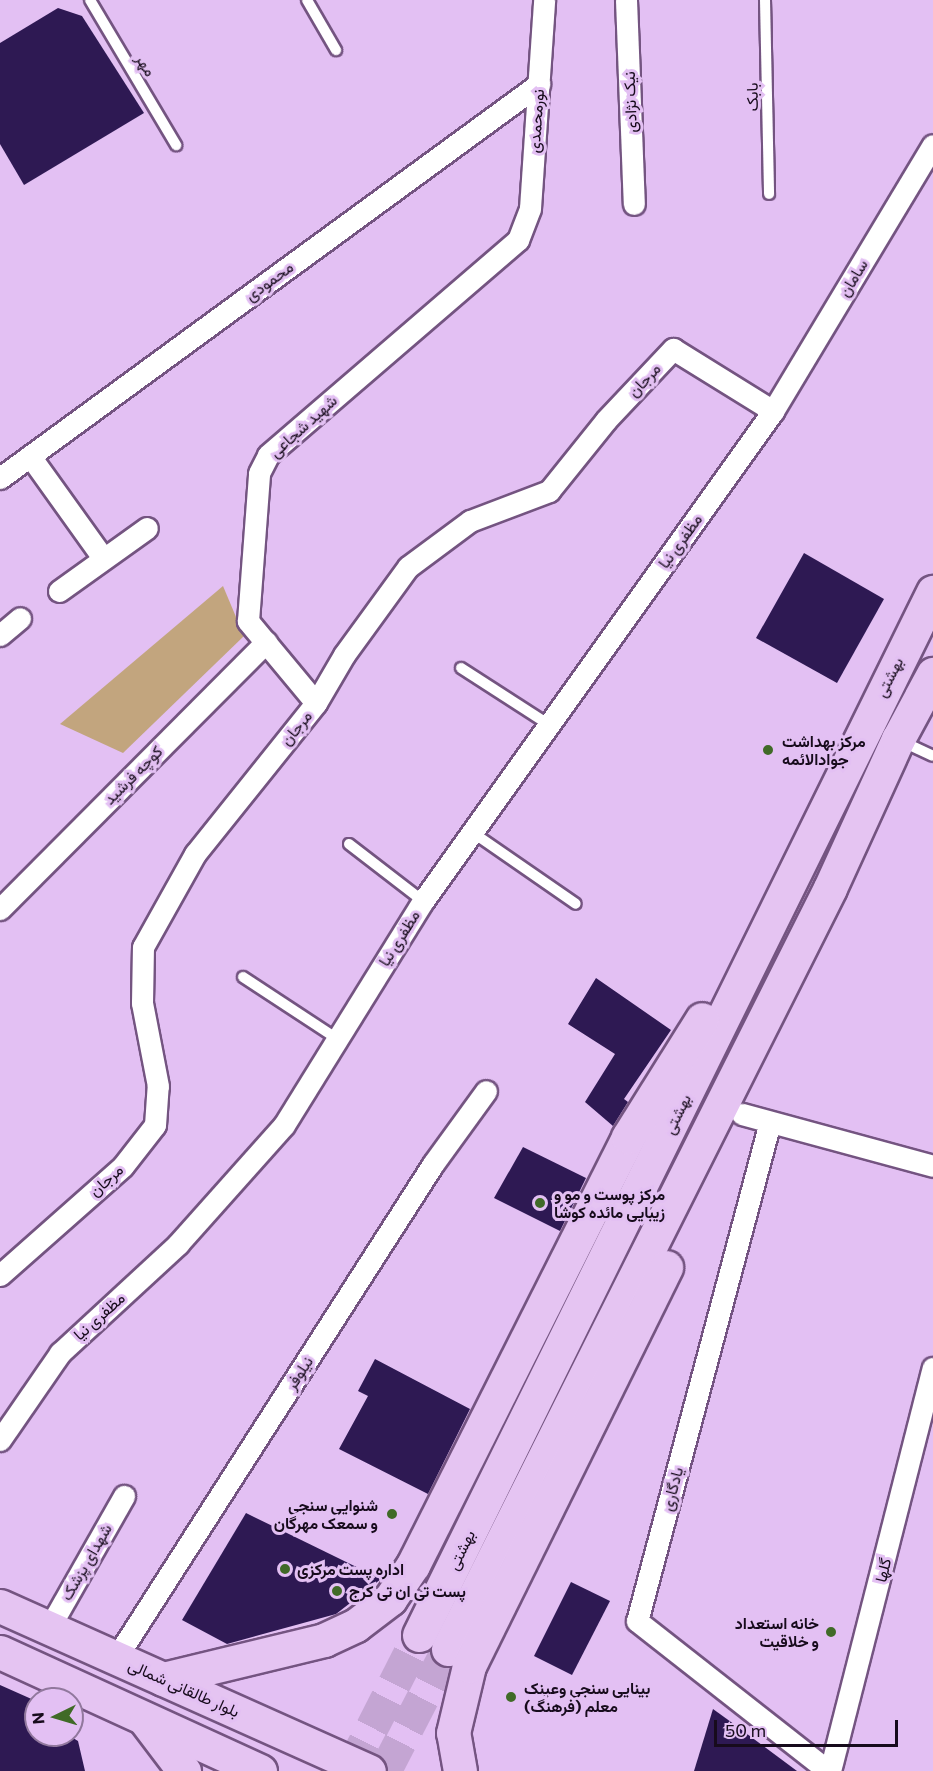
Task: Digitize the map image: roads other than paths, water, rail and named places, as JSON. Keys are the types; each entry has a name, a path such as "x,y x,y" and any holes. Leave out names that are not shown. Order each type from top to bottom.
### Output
{"main road":[{"name":"بهشتى","path":"419,1635 933,592"},
{"name":"بهشتى","path":"448,1649 830,888 898,739 933,674"},
{"path":"163,1679 324,1640 356,1624 390,1599 413,1565 628,1137 798,868"},
{"path":"460,1771 453,1733 456,1707 469,1666 756,1118 830,888"},
{"name":"بلوار طالقانی شمالی","path":"0,1606 369,1771"},
{"path":"0,1652 260,1771"},
{"path":"143,1718 184,1771"}],"street":[{"name":"نورمحمدی","path":"518,240 530,208 544,0"},
{"name":"نیک نژادی","path":"626,0 634,204"},
{"name":"محمودی","path":"0,478 539,84"},
{"name":"سامان","path":"773,411 933,145"},
{"name":"شهید شجاعی","path":"316,703 248,621 248,581 258,473 268,455 518,240"},
{"name":"مرجان","path":"0,1275 123,1166 155,1125 158,1086 142,1003 143,947 195,854 316,703 344,655 408,567 470,521 549,491 606,420 673,349 773,411"},
{"name":"مظفری نیا","path":"0,1440 60,1353 178,1244 284,1125 423,901 773,411"},
{"path":"30,456 103,558"},
{"path":"59,591 147,528"},
{"path":"0,634 21,618"},
{"name":"كوچه فرشيد","path":"0,909 266,642"},
{"name":"نیلوفر","path":"116,1658 433,1164 486,1091"},
{"path":"756,1118 933,1166"},
{"name":"یادگاری","path":"756,1118 637,1621 829,1771"},
{"name":"گلها","path":"829,1771 933,1368"},
{"name":"شهدای پزشک","path":"49,1628 124,1496"}],"lane":[{"name":"مهر","path":"90,0 176,145"},
{"path":"307,0 336,50"},
{"name":"بابک","path":"765,0 768,194"},
{"path":"461,668 548,724"},
{"path":"898,739 933,756"},
{"path":"472,832 576,904"},
{"path":"349,844 423,901"},
{"path":"243,977 336,1038"}],"tunnel":[{"path":"350,1771 419,1635"},
{"path":"385,1771 448,1649"}],"place":[{"name":"مرکز بهداشت جوادالائمه","path":"768,750"},
{"name":"مرکز پوست و مو و زیبایی مائده کوشا","path":"540,1203"},
{"name":"شنوایی سنجی و سمعک مهرگان","path":"392,1514"},
{"name":"اداره پست مرکزی","path":"285,1569"},
{"name":"پست تی ان تی کرج","path":"337,1591"},
{"name":"خانه استعداد و خلاقیت","path":"831,1632"},
{"name":"بینایی سنجی وعینک معلم (فرهنگ)","path":"511,1697"}]}
